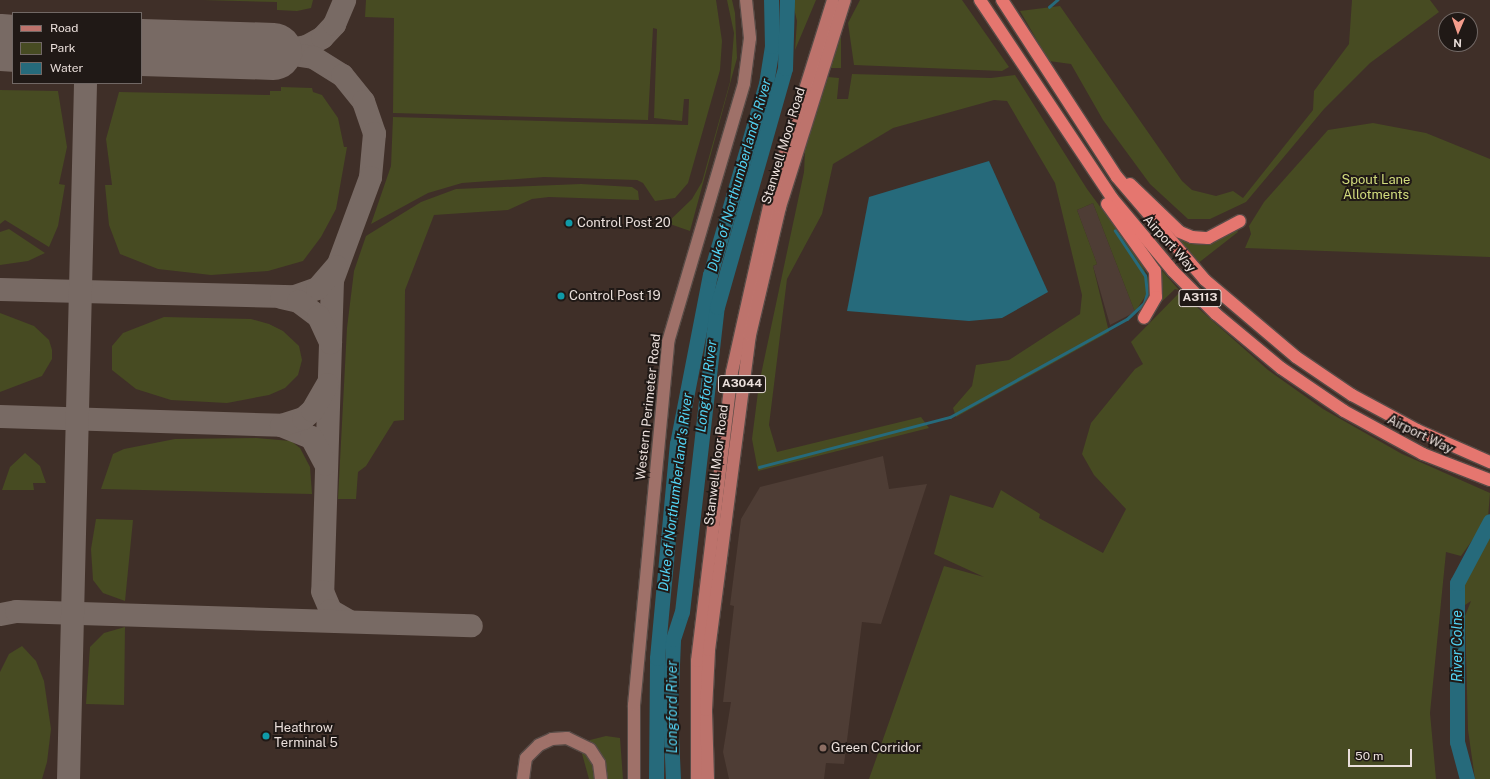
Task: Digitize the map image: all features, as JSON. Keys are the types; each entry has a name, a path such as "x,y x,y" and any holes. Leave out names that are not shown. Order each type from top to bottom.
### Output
{"highway":[{"name":"Airport Way","path":"980,0 1088,164 1173,271 1262,353 1316,394 1365,423 1423,454 1490,480"},
{"name":"Airport Way","path":"1002,0 1117,177 1205,280 1296,358 1384,413 1490,462"},
{"path":"1088,164 1107,204 1155,271 1156,297 1144,318"},
{"path":"1117,177 1134,186 1180,232 1192,237 1208,238 1240,221"}],"main road":[{"name":"Stanwell Moor Road","path":"697,779 697,661 734,365 770,204 833,0"},
{"name":"Stanwell Moor Road","path":"708,779 708,670 744,372 773,235 845,0"}],"street":[{"name":"Western Perimeter Road","path":"634,779 634,705 668,342 744,83 750,38 746,0"},
{"path":"523,779 526,758 539,745 552,739 567,738 590,749 599,763 601,779"}],"shaded area":[{"path":"1093,203 1135,312 1110,325 1093,266 1097,264 1077,210"},
{"path":"883,456 889,489 927,484 881,624 862,622 844,764 826,763 824,779 729,779 723,752 731,702 723,702 734,606 730,605 741,519 760,487"}],"green space":[{"path":"203,0 313,0 311,8 297,11 277,10 277,2"},
{"path":"366,0 716,0 722,41 720,70 688,183 675,198 655,201 643,183 637,180 544,177 462,183 428,193 371,224 391,166 393,117 688,125 689,99 684,99 682,121 654,118 657,29 653,28 648,120 393,113 394,18 365,17"},
{"path":"727,0 732,0 735,13 737,58 690,231 667,223 692,199 702,182 730,82 734,33"},
{"path":"792,0 816,0 795,50 797,21"},
{"path":"860,0 962,0 1009,67 1002,71 854,65 848,23"},
{"path":"1352,0 1430,0 1439,12 1370,63 1324,109 1246,202 1210,219 1188,219 1150,184 1103,120 1071,64 1049,61 1020,11 1060,6 1182,181 1192,190 1216,196 1233,191 1243,198 1313,110 1314,91 1349,44"},
{"path":"841,36 841,68 830,68"},
{"path":"852,74 991,78 1015,75 1087,189 1140,261 1152,286 1135,312 1093,203 1077,210 1097,264 1093,266 1109,332 956,417 953,408 972,386 976,365 1009,360 1080,314 1082,295 1055,183 1007,101 994,100 893,128 833,164 822,214 787,279 769,425 777,452 921,417 929,428 758,471 752,439 759,384 804,172 805,150 828,77 839,78 837,99 848,99"},
{"path":"281,87 312,88 313,92 322,95 338,118 344,147 347,147 336,209 321,237 303,261 268,271 211,275 158,269 120,254 109,225 105,185 112,185 106,139 119,92 270,95 270,91 281,91"},
{"path":"0,90 58,91 67,147 59,184 65,185 58,226 49,247 5,220 0,224"},
{"name":"Spout Lane Allotments","path":"1373,123 1426,133 1490,159 1490,257 1245,248 1251,234 1249,226 1264,202 1328,130"},
{"path":"581,184 632,187 638,191 639,200 549,197 532,199 508,210 434,215 405,290 404,420 394,421 366,466 358,472 356,499 338,499 347,328 354,271 366,236 421,202 456,189"},
{"path":"9,229 45,253 28,261 0,265 0,232"},
{"path":"1236,229 1238,232 1197,264 1169,232 1189,241"},
{"path":"1151,258 1179,290 1175,289 1152,311"},
{"path":"1180,292 1268,370 1323,409 1402,454 1490,493 1488,518 1461,556 1446,552 1430,713 1436,779 869,779 944,566 984,577 934,554 950,495 993,508 1001,490 1040,514 1039,518 1103,553 1126,509 1094,475 1082,454 1091,423 1135,369 1143,364 1131,342"},
{"path":"0,313 34,326 49,340 52,350 52,359 42,376 0,392"},
{"path":"164,317 251,319 269,324 283,331 299,346 302,360 298,375 285,388 269,395 227,403 171,400 136,389 112,370 112,346 123,333"},
{"path":"256,438 291,441 300,448 310,467 312,494 101,489 113,454 124,449 175,439"},
{"path":"25,453 40,466 46,483 33,483 34,490 2,490 10,467"},
{"path":"96,519 133,520 125,601 103,593 93,580 91,549"},
{"path":"1490,532 1490,779 1475,779 1468,730 1465,616 1471,601 1465,605 1461,586"},
{"path":"125,627 124,705 86,704 90,647 104,633"},
{"path":"22,646 36,661 44,681 51,729 47,762 42,779 0,779 0,672 9,654"},
{"path":"606,736 620,738 623,779 589,779 581,750 590,740"}],"water":[{"path":"989,161 1048,292 1002,318 969,321 847,311 869,197"}],"waterway":[{"name":"Duke of Northumberland's River","path":"656,779 657,658 677,444 710,275 766,84 772,46 771,0"},
{"name":"Longford River","path":"673,779 670,712 673,639 682,612 717,307 785,68 787,0"},
{"path":"1049,7 1057,0"},
{"path":"759,467 950,417 1127,319 1144,303 1147,294 1145,276 1115,231"},
{"name":"River Colne","path":"1467,779 1457,742 1457,583 1490,521"}],"taxiway":[{"path":"285,50 306,46 322,37 334,24 344,0"},
{"path":"273,51 313,57 342,75 363,101 374,133 370,177 332,280 322,591 330,610 349,621"},
{"path":"68,779 85,84"},
{"path":"0,289 294,296 317,288 336,266"},
{"path":"281,297 298,301 318,316 330,342"},
{"path":"281,425 303,418 312,410 327,384"},
{"path":"0,416 281,425 311,437 325,463"},
{"path":"0,614 16,611 471,625"}],"runway":[{"path":"0,42 12,43"},
{"path":"142,47 273,51"}],"place":[{"name":"Control Post 20","path":"569,223"},
{"name":"Control Post 19","path":"561,296"},
{"name":"Heathrow Terminal 5","path":"266,736"},
{"name":"Green Corridor","path":"823,748"}]}
